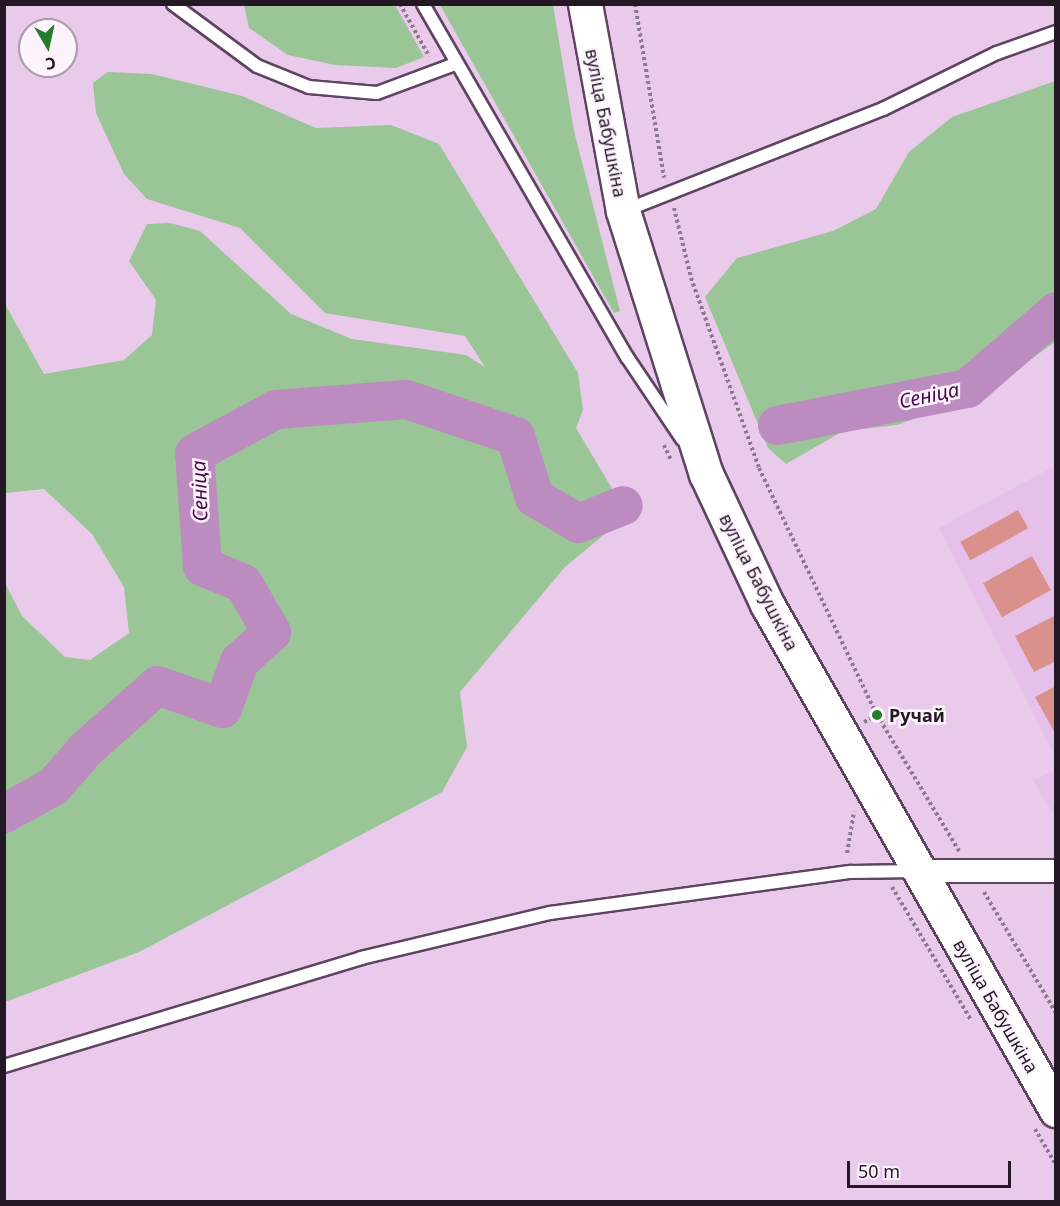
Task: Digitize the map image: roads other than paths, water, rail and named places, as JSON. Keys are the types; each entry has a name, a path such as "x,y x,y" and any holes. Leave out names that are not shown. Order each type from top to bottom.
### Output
{"street":[{"name":"вуліца Бабушкіна","path":"585,4 623,211 691,473 767,604 903,875 1056,1110"},
{"path":"903,875 1056,871"}],"lane":[{"path":"173,4 257,66 309,87 377,93 455,64"},
{"path":"423,4 455,64 627,357 691,473"},
{"path":"623,211 883,109 997,53 1056,32"},
{"path":"4,1066 361,958 550,913 851,872 903,875"}],"waterway":[{"name":"Сеніца","path":"777,425 967,388 1056,311"},
{"name":"Сеніца","path":"4,813 53,786 85,749 157,685 222,708 239,661 271,632 243,583 202,566 194,453 275,409 406,399 515,436 534,497 578,523 623,505"}],"place":[{"name":"Ручай","path":"877,715"}]}
